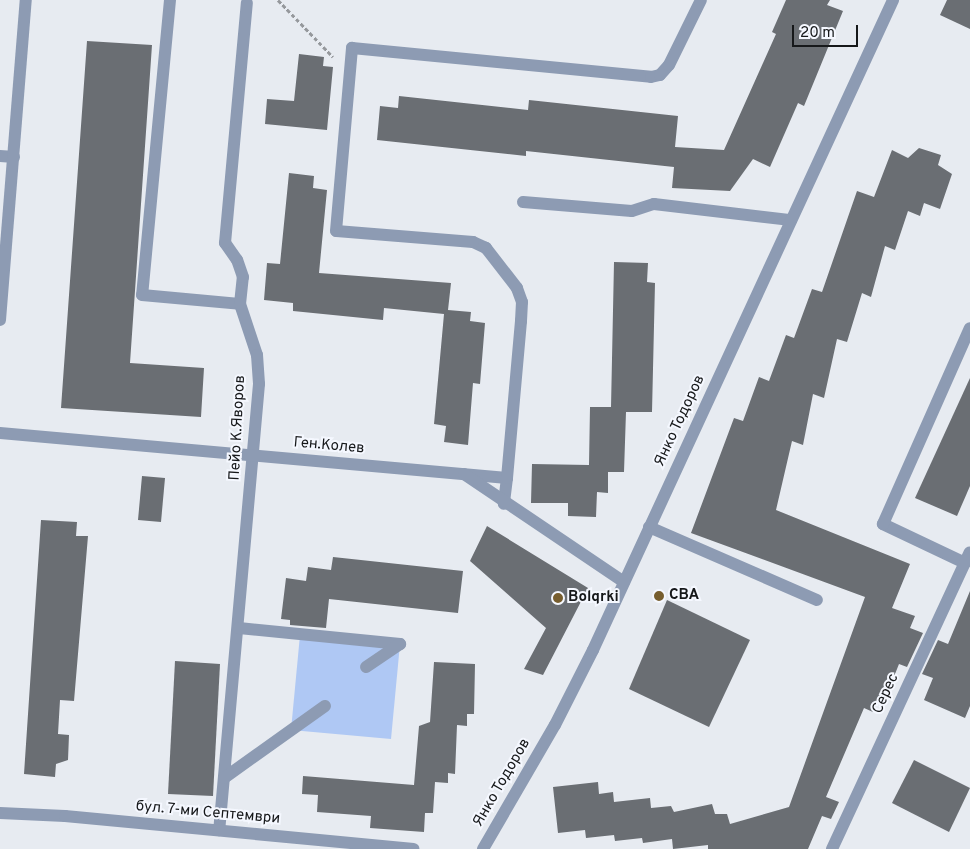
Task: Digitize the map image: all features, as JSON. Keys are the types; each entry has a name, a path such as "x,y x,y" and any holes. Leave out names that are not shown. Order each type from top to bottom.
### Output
{"street":[{"path":"0,320 26,0"},
{"path":"170,0 142,295 240,304 243,277 238,260 225,243 247,3"},
{"path":"504,504 522,302 517,288 486,248 474,242 336,231 352,48 650,78 660,75 669,65 701,0"},
{"name":"Янко Тодоров","path":"483,849 555,725 624,582 894,0"},
{"path":"0,156 14,158"},
{"path":"523,202 632,211 654,204 792,220"},
{"name":"Пейо К.Яворов","path":"219,830 260,384 257,355 240,304"},
{"path":"967,558 883,524 970,328"},
{"name":"Ген.Колев","path":"0,433 506,478"},
{"path":"464,474 504,504 624,582"},
{"path":"649,527 816,600"},
{"name":"Серес","path":"832,849 967,558"},
{"path":"239,628 400,644 366,668"},
{"path":"224,778 325,706"},
{"name":"бул. 7-ми Септември","path":"0,813 219,830 413,849"}],"path":[{"path":"278,0 350,74"}],"shaded area":[{"path":"300,635 400,644 391,739 291,730"}],"building":[{"path":"786,0 830,0 827,5 843,11 804,106 798,103 770,167 753,159 730,191 672,188 674,167 526,151 526,156 377,140 380,106 398,108 399,96 528,110 529,100 678,116 675,147 724,150 776,34 772,32"},
{"path":"947,0 970,0 970,29 940,15"},
{"path":"87,41 152,45 130,363 204,368 201,417 61,408"},
{"path":"299,54 324,57 323,66 333,67 327,130 265,124 267,99 294,101"},
{"path":"919,148 941,155 938,165 952,174 940,209 924,203 920,216 908,211 895,250 885,246 871,297 862,293 847,342 837,339 824,398 813,394 803,445 792,441 776,510 910,564 892,608 915,616 910,628 923,633 907,667 899,664 893,679 888,677 873,712 864,708 826,797 839,802 831,819 822,816 808,849 708,849 708,845 673,849 672,839 643,843 642,838 615,841 614,835 586,838 585,830 558,833 553,787 598,782 599,794 613,792 614,802 650,798 651,808 671,806 674,812 712,804 715,814 727,814 730,824 789,807 865,597 691,533 734,418 743,421 759,377 769,381 786,335 794,338 812,289 822,292 857,191 874,197 892,150 908,158"},
{"path":"289,173 314,176 313,188 327,190 319,273 451,283 448,310 471,312 470,321 485,323 480,384 473,383 468,445 444,442 446,426 434,424 444,314 384,308 383,320 293,311 293,303 264,300 267,263 280,264"},
{"path":"614,262 648,263 647,282 655,283 652,412 626,412 624,472 608,472 608,493 597,492 596,517 568,516 568,503 531,503 532,464 589,465 590,407 611,407"},
{"path":"970,378 970,486 957,516 915,498"},
{"path":"142,476 165,478 161,522 138,520"},
{"path":"41,520 77,522 76,536 88,536 74,701 60,700 58,734 69,735 68,760 56,764 55,777 24,774"},
{"path":"487,526 588,588 543,675 524,669 546,628 470,561"},
{"path":"333,557 463,571 458,613 329,599 326,628 290,625 290,620 281,619 286,578 306,581 308,567 331,570"},
{"path":"970,591 970,706 965,718 924,700 933,678 922,674 938,640 948,644"},
{"path":"667,600 750,640 709,727 629,689"},
{"path":"175,661 220,664 213,796 168,794"},
{"path":"434,662 475,664 474,714 467,714 467,726 457,725 455,774 448,773 448,783 435,782 433,813 425,813 424,832 370,828 371,816 317,812 318,795 302,794 303,776 414,785 419,726 430,722"},
{"path":"914,760 970,788 949,832 892,803"}],"place":[{"name":"CBA","path":"659,596"},
{"name":"Bolqrki","path":"558,598"}]}
